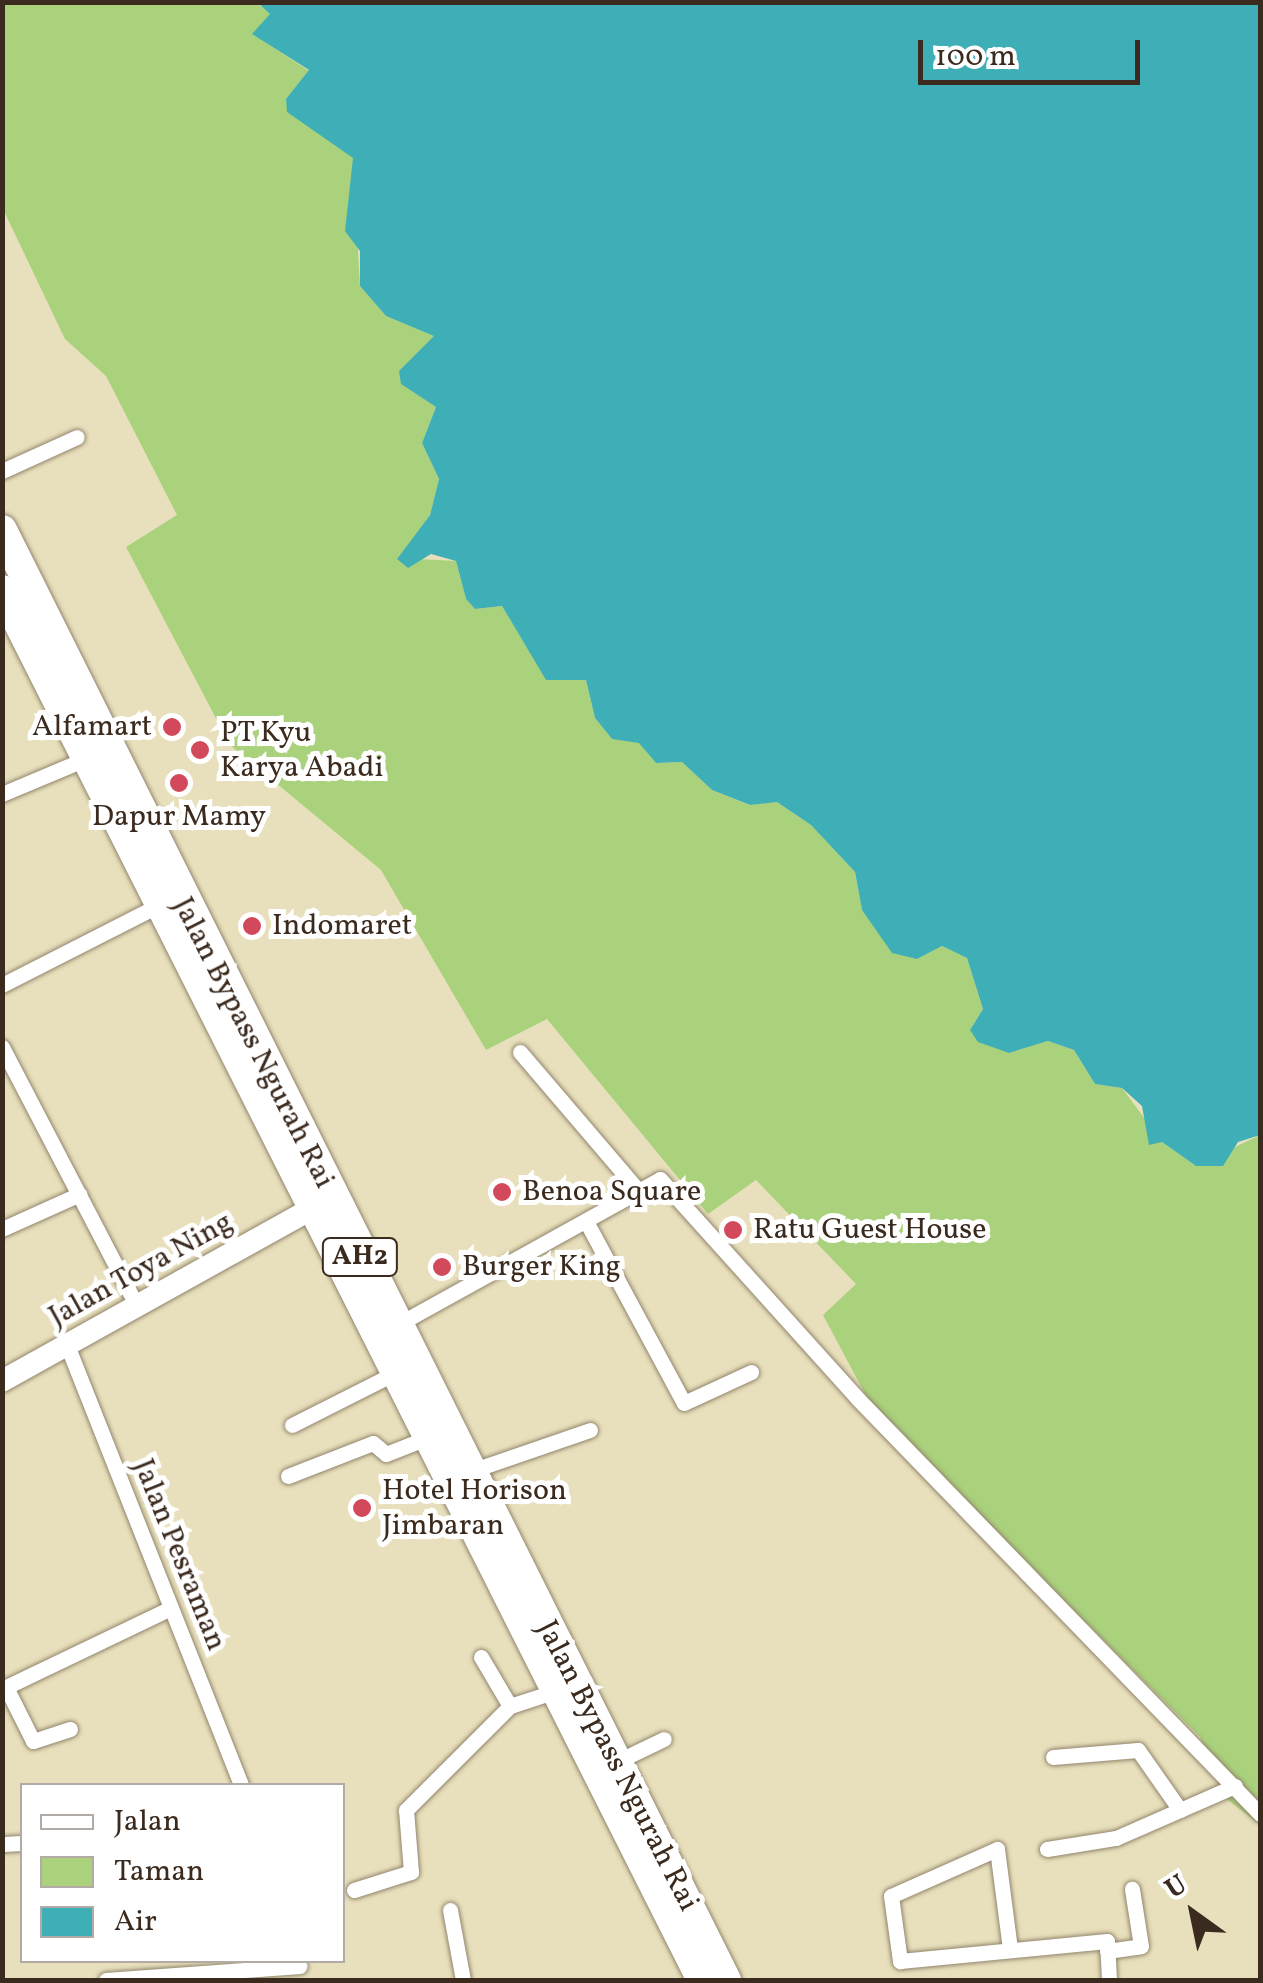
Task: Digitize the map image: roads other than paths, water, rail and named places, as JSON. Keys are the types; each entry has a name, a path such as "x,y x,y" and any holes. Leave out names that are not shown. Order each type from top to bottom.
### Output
{"highway":[{"name":"Jalan Bypass Ngurah Rai","path":"2,530 320,1205 391,1376 556,1691 682,1919 726,1980"},
{"name":"Jalan Bypass Ngurah Rai","path":"2,590 155,907 320,1205 395,1326 616,1762 659,1874"},
{"name":"Jalan Bypass Ngurah Rai","path":"682,1919 702,1980"}],"street":[{"path":"2,471 77,437"},
{"path":"2,794 83,760"},
{"path":"2,986 155,907"},
{"path":"3,1049 137,1306"},
{"path":"520,1052 636,1188"},
{"path":"395,1326 587,1223 657,1178 676,1190 858,1399 1260,1814"},
{"path":"2,1229 80,1194"},
{"name":"Jalan Toya Ning","path":"2,1381 320,1205"},
{"path":"587,1223 684,1403 751,1372"},
{"name":"Jalan Pesraman","path":"67,1345 241,1783"},
{"path":"292,1425 391,1376"},
{"path":"468,1472 590,1430"},
{"path":"288,1476 373,1443 387,1454 424,1439"},
{"path":"70,1729 34,1741 6,1688 170,1609"},
{"path":"481,1657 510,1706"},
{"path":"354,1890 411,1872 406,1810 510,1706 556,1691"},
{"path":"616,1762 664,1739"},
{"path":"1053,1757 1138,1750 1180,1810"},
{"path":"1047,1849 1116,1838 1235,1786"},
{"path":"1010,1949 997,1849 891,1896 900,1961 1107,1941 1109,1980"},
{"path":"1107,1952 1141,1946 1132,1889"},
{"path":"450,1910 463,1980"},
{"path":"106,1980 300,1969"}],"water":[{"path":"257,2 1260,3 1260,1135 1238,1142 1223,1166 1196,1166 1162,1142 1149,1145 1142,1106 1122,1088 1095,1084 1074,1050 1048,1041 1009,1053 978,1042 970,1030 983,1009 967,958 942,946 917,959 892,953 862,910 855,872 811,825 777,802 750,805 712,790 682,762 656,763 639,743 612,739 595,718 586,680 546,680 502,606 475,609 466,599 456,561 431,554 408,568 397,559 430,515 439,479 422,443 436,407 401,384 399,371 434,336 386,316 360,286 360,251 345,231 353,158 287,112 286,99 309,70 252,34 270,14"}],"place":[{"name":"Alfamart","path":"172,727"},
{"name":"PT Kyu Karya Abadi","path":"200,750"},
{"name":"Dapur Mamy","path":"179,783"},
{"name":"Indomaret","path":"252,926"},
{"name":"Benoa Square","path":"502,1192"},
{"name":"Ratu Guest House","path":"733,1230"},
{"name":"Burger King","path":"442,1267"},
{"name":"Hotel Horison Jimbaran","path":"362,1508"}]}
